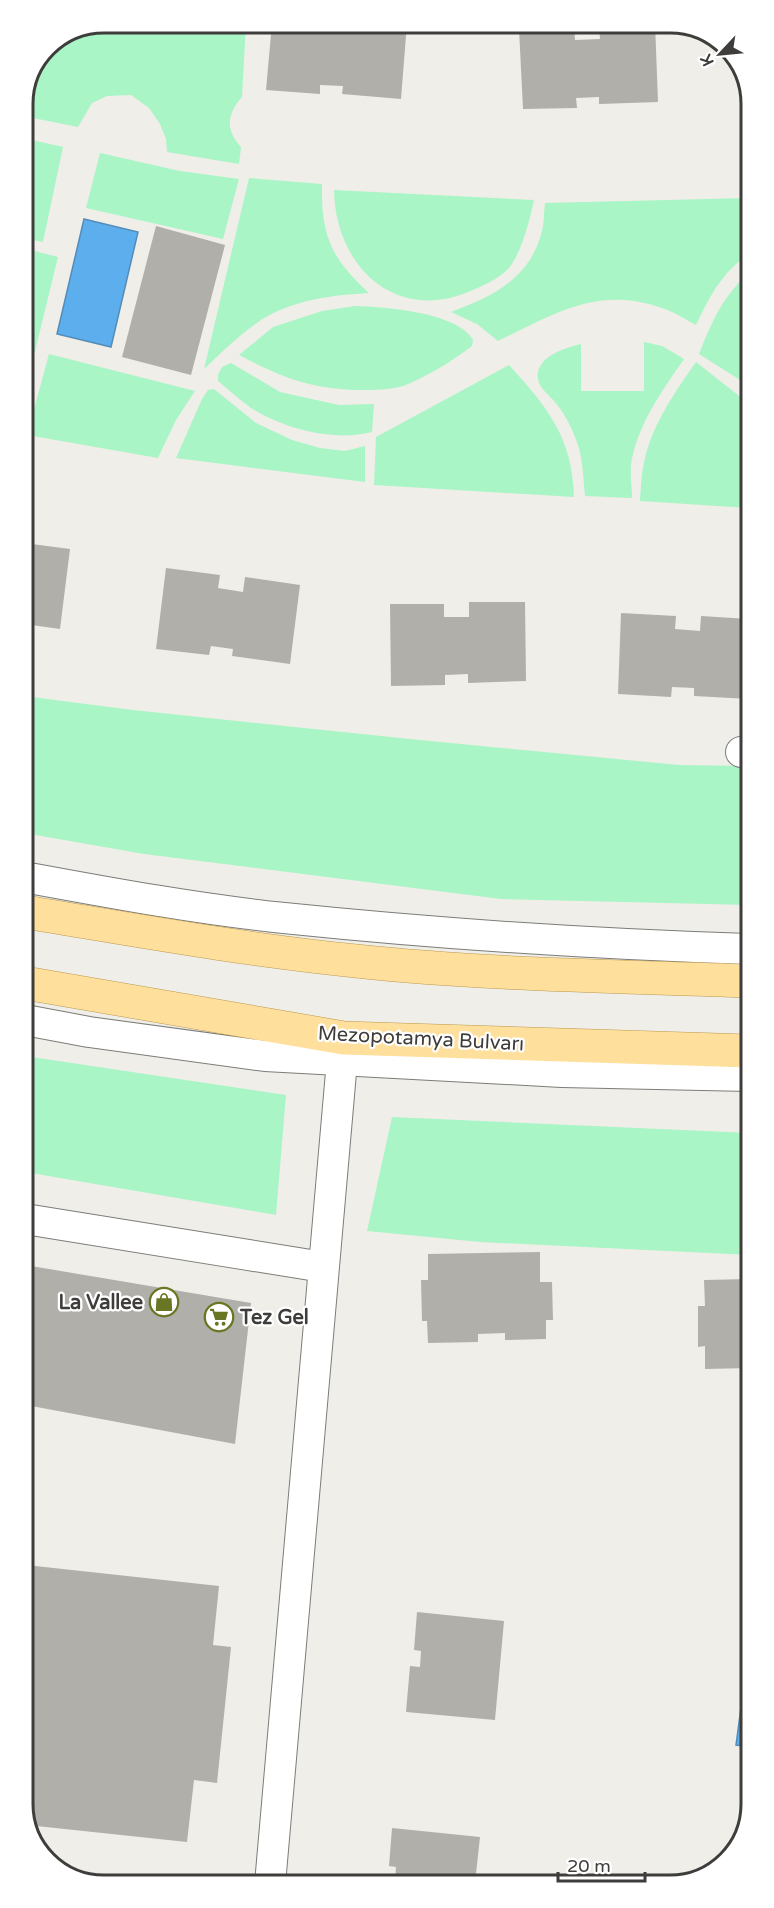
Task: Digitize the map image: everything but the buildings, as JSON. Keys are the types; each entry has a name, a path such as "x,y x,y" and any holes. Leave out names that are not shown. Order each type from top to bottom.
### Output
{"main road":[{"path":"33,913 213,944 357,962 478,971 741,981"},
{"name":"Mezopotamya Bulvarı","path":"33,986 342,1050 741,1052"}],"street":[{"path":"33,879 283,918 532,939 741,949"},
{"path":"33,1022 89,1032 265,1056 342,1050 561,1072 741,1076"},
{"path":"271,1875 342,1050"},
{"path":"33,1220 323,1267"}],"green space":[{"path":"104,33 245,33 242,97 233,110 230,122 233,135 241,147 239,164 167,152 166,139 160,124 149,108 131,95 107,96 92,103 78,127 33,118 34,90 38,77 45,64 64,45 90,34"},
{"path":"33,140 63,147 43,242 33,240"},
{"path":"100,153 180,171 239,179 223,239 86,208"},
{"path":"249,178 322,184 326,232 331,245 345,269 369,293 313,300 273,313 231,343 204,369"},
{"path":"334,190 534,200 521,246 513,263 504,273 468,292 441,300 416,300 393,293 373,280 357,263 345,242 337,217"},
{"path":"741,198 741,260 731,269 711,295 696,325 666,310 639,302 597,301 538,321 498,341 477,324 451,312 495,292 519,274 529,262 536,248 543,228 545,203"},
{"path":"33,251 58,257 33,359"},
{"path":"741,281 741,381 699,354 719,310"},
{"path":"355,306 401,310 437,317 465,331 473,340 472,346 439,368 412,382 390,389 376,390 331,388 300,382 239,355 273,327 322,311"},
{"path":"644,342 662,346 684,359 667,383 639,436 631,465 632,498 585,496 578,444 563,413 539,383 540,367 544,361 558,352 581,344 581,391 644,391"},
{"path":"49,354 195,391 176,420 158,458 33,436 33,413"},
{"path":"696,362 741,397 741,508 640,501 647,449 672,397"},
{"path":"231,363 280,392 339,405 374,404 372,432 357,435 326,434 310,432 278,422 251,408 218,381 222,367"},
{"path":"509,365 546,410 563,440 572,476 574,497 374,485 376,437"},
{"path":"214,389 256,423 292,440 320,448 345,451 365,446 365,482 176,458 202,399 208,390"},
{"path":"33,697 410,739 679,765 741,766 741,905 501,899 144,854 33,835"},
{"path":"33,1057 286,1095 276,1215 33,1173"},
{"path":"392,1117 741,1133 741,1255 480,1242 367,1231"}],"water":[{"path":"84,219 138,232 111,347 57,334"},
{"path":"741,1708 741,1746 736,1745"}],"place":[{"name":"La Vallee","path":"164,1302"},
{"name":"Tez Gel","path":"219,1317"}]}
